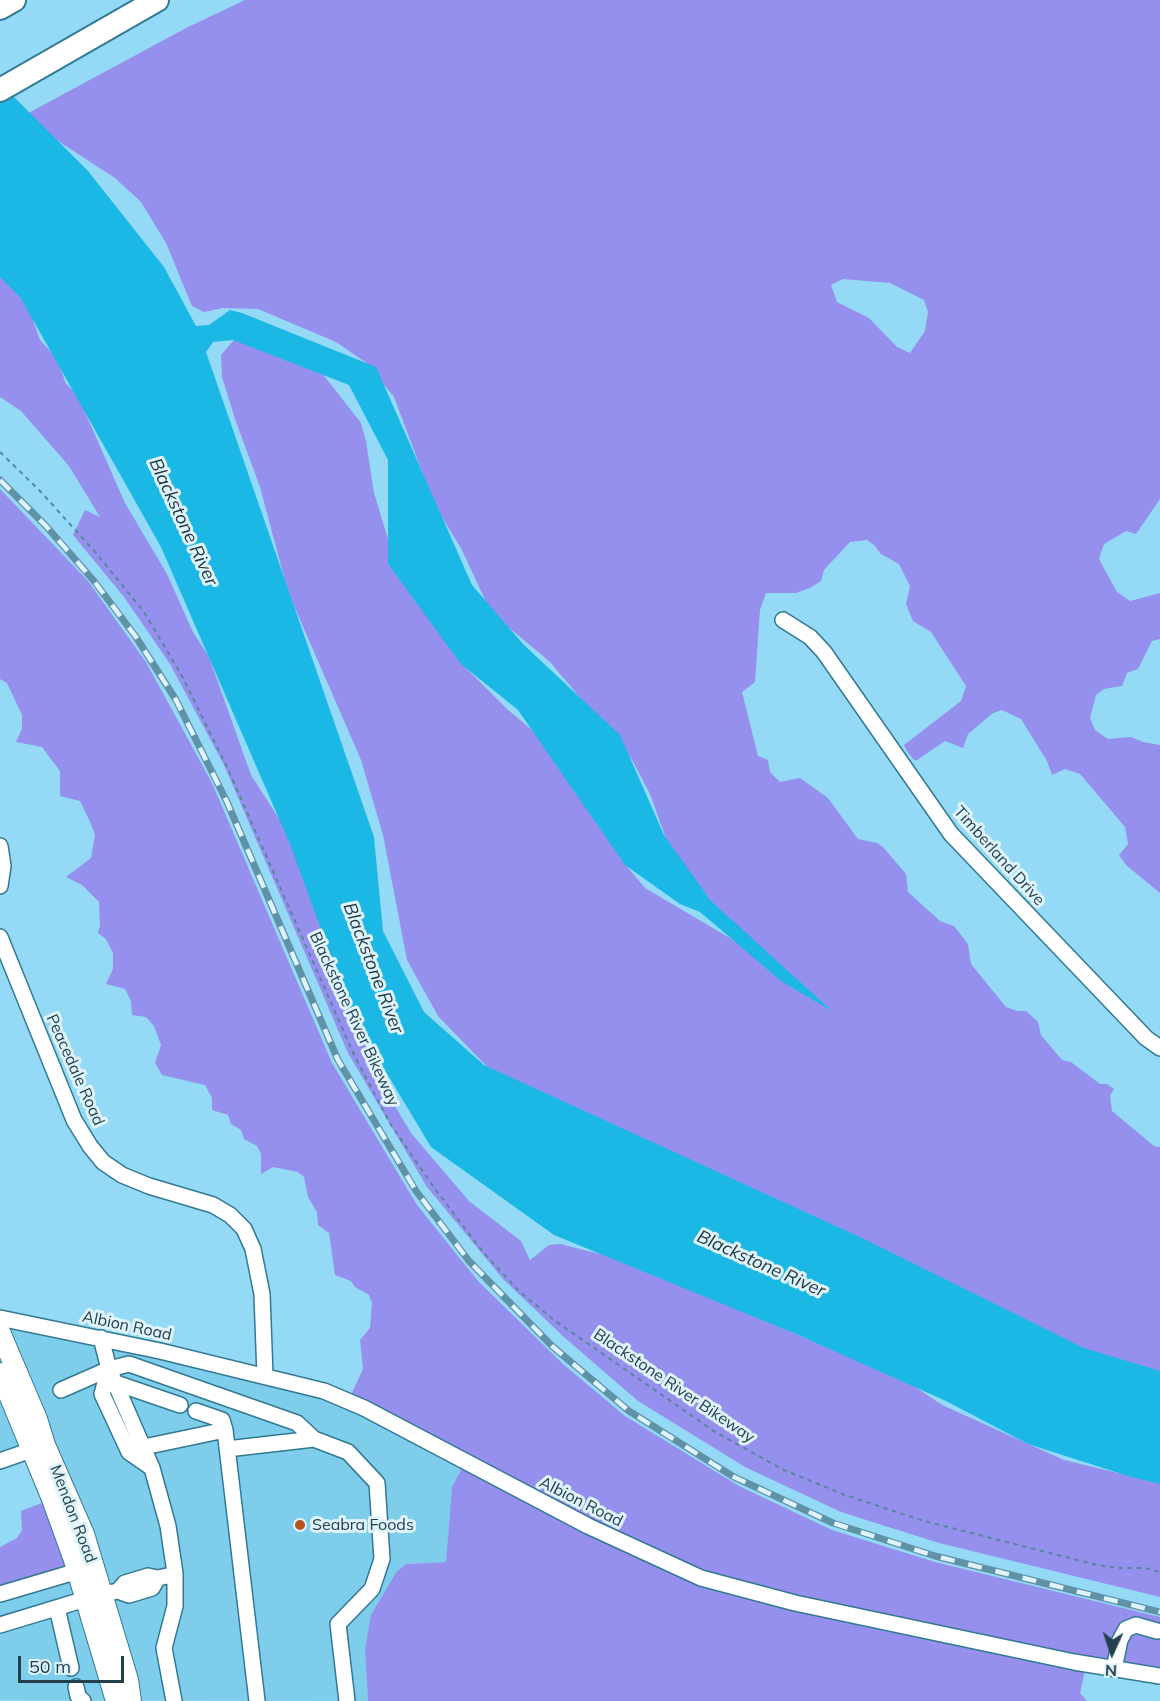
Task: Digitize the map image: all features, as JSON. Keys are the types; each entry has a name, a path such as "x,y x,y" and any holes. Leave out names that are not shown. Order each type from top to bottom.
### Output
{"highway":[{"path":"0,8 14,0"},
{"path":"0,90 157,0"}],"main road":[{"name":"Mendon Road","path":"0,1332 37,1419 39,1448"},
{"name":"Mendon Road","path":"0,1373 84,1534 86,1568 102,1595 128,1680 131,1701"},
{"name":"Mendon Road","path":"102,1595 116,1701"}],"street":[{"name":"Timberland Drive","path":"783,620 810,637 824,652 951,834 1146,1038 1160,1048"},
{"path":"0,846 3,866 0,886"},
{"name":"Peacedale Road","path":"0,937 74,1120 103,1162 122,1175 149,1186 213,1205 230,1215 244,1229 253,1249 262,1294 265,1376"},
{"name":"Albion Road","path":"0,1318 101,1338 324,1391 364,1408 588,1526 701,1578 795,1603 1114,1669 1160,1676"},
{"path":"101,1338 113,1376 152,1468 168,1526 175,1573 175,1606 164,1648 174,1701"},
{"path":"152,1468 129,1452 102,1394 113,1376 129,1364 297,1423 314,1439 348,1452 377,1483 382,1559 372,1589 338,1624 347,1701"},
{"path":"61,1390 113,1376 180,1405"},
{"path":"196,1411 222,1420 225,1430 257,1701"},
{"path":"144,1447 225,1430"},
{"path":"227,1449 314,1439"},
{"path":"0,1461 39,1448"},
{"path":"0,1594 86,1568"},
{"path":"0,1625 102,1595 125,1583 148,1576 158,1578 175,1573"},
{"path":"57,1608 71,1668"},
{"path":"1114,1669 1120,1640 1126,1629 1136,1625 1157,1631"},
{"path":"75,1686 78,1696 83,1701"}],"path":[{"name":"Blackstone River Bikeway","path":"0,452 41,492 96,553 144,612 182,676 227,767 355,1057 391,1125 435,1189 483,1252 520,1292 554,1320 715,1432 784,1470 845,1495 924,1521 1097,1565 1145,1568 1160,1572"}],"shaded area":[{"path":"245,0 1160,0 1160,499 1136,534 1126,531 1104,544 1099,559 1117,592 1130,601 1160,593 1160,639 1152,641 1138,669 1127,673 1122,686 1104,689 1096,695 1090,718 1095,730 1108,739 1131,737 1160,745 1160,893 1126,865 1119,855 1128,844 1125,827 1080,774 1065,769 1052,775 1047,761 1021,719 1002,710 993,713 968,734 963,748 945,741 914,760 904,745 961,701 966,686 931,632 913,621 906,604 910,586 899,564 881,554 867,540 850,542 824,570 821,581 810,588 796,593 766,593 760,610 755,682 742,692 758,756 768,760 770,772 780,782 800,778 828,798 858,839 877,843 883,847 906,874 908,892 940,921 954,926 968,944 971,964 1006,1007 1026,1011 1038,1022 1041,1035 1062,1060 1071,1062 1100,1084 1107,1084 1114,1089 1110,1096 1112,1111 1154,1146 1160,1147 1160,1372 1067,1349 496,1076 438,1016 407,960 383,835 361,760 288,592 260,487 222,377 221,355 234,340 322,373 361,423 374,493 396,565 466,668 507,709 562,755 585,788 620,858 645,888 740,944 684,871 669,847 650,794 631,758 550,662 500,620 487,604 461,548 435,506 394,397 365,362 336,342 258,309 223,308 204,312 192,306 166,243 141,202 115,178 21,117 186,28","holes":["843,279 890,283 924,300 928,312 925,331 910,353 897,347 869,318 837,302 831,285"]},
{"path":"0,269 25,298 40,340 57,358 66,384 77,394 125,503 167,574 193,632 209,657 251,775 294,842 343,973 377,1076 411,1133 469,1201 521,1241 530,1260 549,1245 560,1244 620,1259 908,1382 942,1405 1064,1460 1160,1483 1160,1597 939,1543 841,1512 745,1467 638,1401 565,1338 503,1279 427,1187 348,1053 224,765 170,664 124,597 73,535 85,510 100,517 69,466 21,411 0,397"},
{"path":"0,489 88,581 146,662 212,783 332,1063 417,1205 478,1281 563,1364 625,1416 739,1486 832,1530 935,1562 1160,1617 1160,1676 1087,1661 1080,1693 1087,1701 368,1701 365,1649 371,1615 397,1571 406,1564 446,1562 452,1487 466,1460 350,1397 363,1369 360,1340 370,1328 372,1303 369,1295 355,1287 351,1281 335,1275 329,1233 318,1225 317,1212 308,1197 304,1177 298,1172 273,1167 261,1174 261,1154 257,1146 244,1139 241,1130 231,1124 228,1115 212,1110 212,1098 205,1085 162,1075 155,1063 161,1045 154,1026 146,1017 132,1015 131,1001 125,989 106,984 113,969 113,953 106,939 98,933 99,902 82,885 66,877 91,858 95,835 80,801 60,796 60,771 42,747 16,742 22,729 22,715 7,683 0,679"},
{"path":"0,1316 264,1370 466,1460 452,1487 446,1562 406,1564 397,1571 365,1649 368,1701 0,1700 0,1596 83,1568 39,1450 0,1458"},
{"path":"52,1499 83,1564 0,1596 0,1547 17,1538 22,1530 21,1511"}],"water":[{"name":"Blackstone River","path":"0,83 88,171 164,267 196,326 209,325 230,310 376,367 472,585 524,645 620,735 664,835 711,901 832,1011 781,981 700,912 680,904 625,865 518,710 461,664 388,564 388,460 349,385 233,340 213,342 206,352 374,837 383,931 424,1012 484,1065 862,1238 1084,1348 1160,1371 1160,1484 1028,1444 946,1401 796,1334 554,1235 431,1147 353,1017 290,844 161,547 20,297 0,277"}],"railway":[{"path":"0,480 46,526 94,581 136,637 176,700 227,802 338,1060 416,1191 469,1261 552,1346 629,1411 734,1477 833,1523 935,1556 1160,1612"}],"place":[{"name":"Seabra Foods","path":"300,1525"}]}
